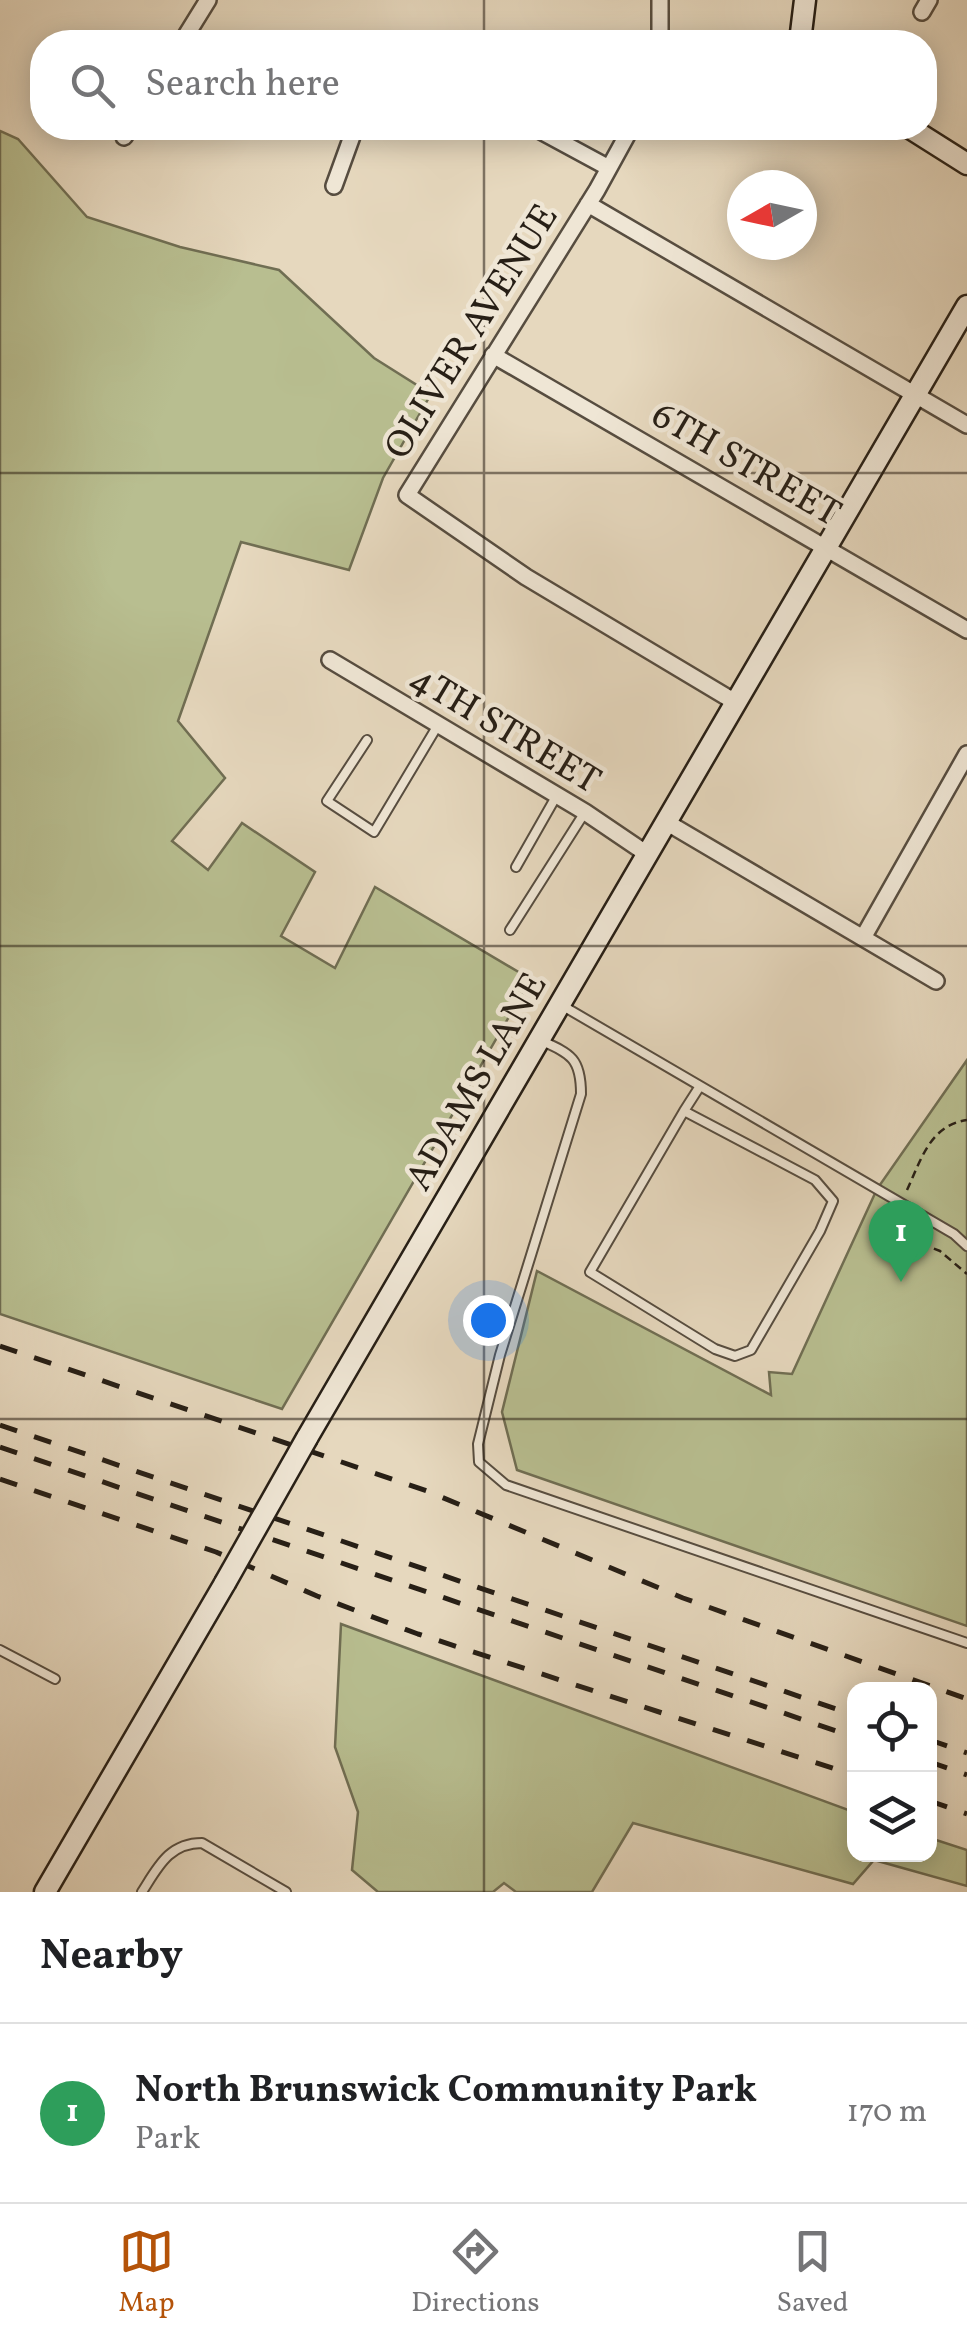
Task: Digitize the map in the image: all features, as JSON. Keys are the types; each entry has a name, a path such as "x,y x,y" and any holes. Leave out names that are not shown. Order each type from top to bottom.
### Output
{"street":[{"path":"189,30 208,0"},
{"path":"660,0 660,30"},
{"path":"801,30 805,0"},
{"path":"334,186 351,140"},
{"path":"557,140 609,168"},
{"name":"OLIVER AVENUE","path":"624,140 406,495 526,577 735,702"},
{"path":"929,140 967,164"},
{"path":"588,204 967,425"},
{"name":"ADAMS LANE","path":"45,1892 967,306"},
{"name":"6TH STREET","path":"493,355 967,630"},
{"name":"4TH STREET","path":"330,660 585,812 647,854"},
{"path":"864,936 967,754"},
{"path":"666,822 936,980"}],"lane":[{"path":"367,740 327,801 374,832 438,724"},
{"path":"516,868 557,795"},
{"path":"510,930 585,812"},
{"path":"560,1004 954,1234 967,1246"},
{"path":"540,1040 575,1060 581,1074 581,1094 500,1356 478,1444 479,1462 506,1486 967,1643"},
{"path":"684,1110 815,1180 833,1201 820,1231 751,1350 735,1356 715,1349 590,1272 684,1110 700,1086"},
{"path":"0,1650 55,1679"},
{"path":"142,1892 166,1855 186,1843 202,1843 286,1892"}],"path":[{"path":"906,1194 936,1134 945,1126 967,1120"},
{"path":"896,1212 890,1221 890,1232 940,1251 967,1274"}],"green space":[{"path":"0,131 18,139 87,217 180,247 279,270 374,358 431,394 383,478 349,570 241,542 178,721 225,778 172,841 208,870 242,823 315,872 281,936 335,968 375,887 527,977 528,984 282,1409 0,1314"},
{"path":"967,1060 967,1626 517,1470 502,1412 537,1271 771,1395 769,1372 792,1374 877,1189"},
{"path":"341,1624 847,1809 847,1862 872,1862 853,1884 633,1823 592,1892 516,1892 504,1883 493,1892 378,1892 352,1870 358,1812 335,1747"},
{"path":"937,1840 967,1850 967,1886 881,1862 937,1862"}],"railway":[{"path":"0,1346 427,1491 683,1598 967,1699"},
{"path":"0,1425 847,1713"},
{"path":"0,1447 847,1735"},
{"path":"0,1479 216,1552 418,1634 847,1773"},
{"path":"937,1742 967,1753"},
{"path":"937,1764 967,1775"},
{"path":"937,1803 967,1814"}],"place":[{"name":"North Brunswick Community Park","path":"901,1282"}]}
